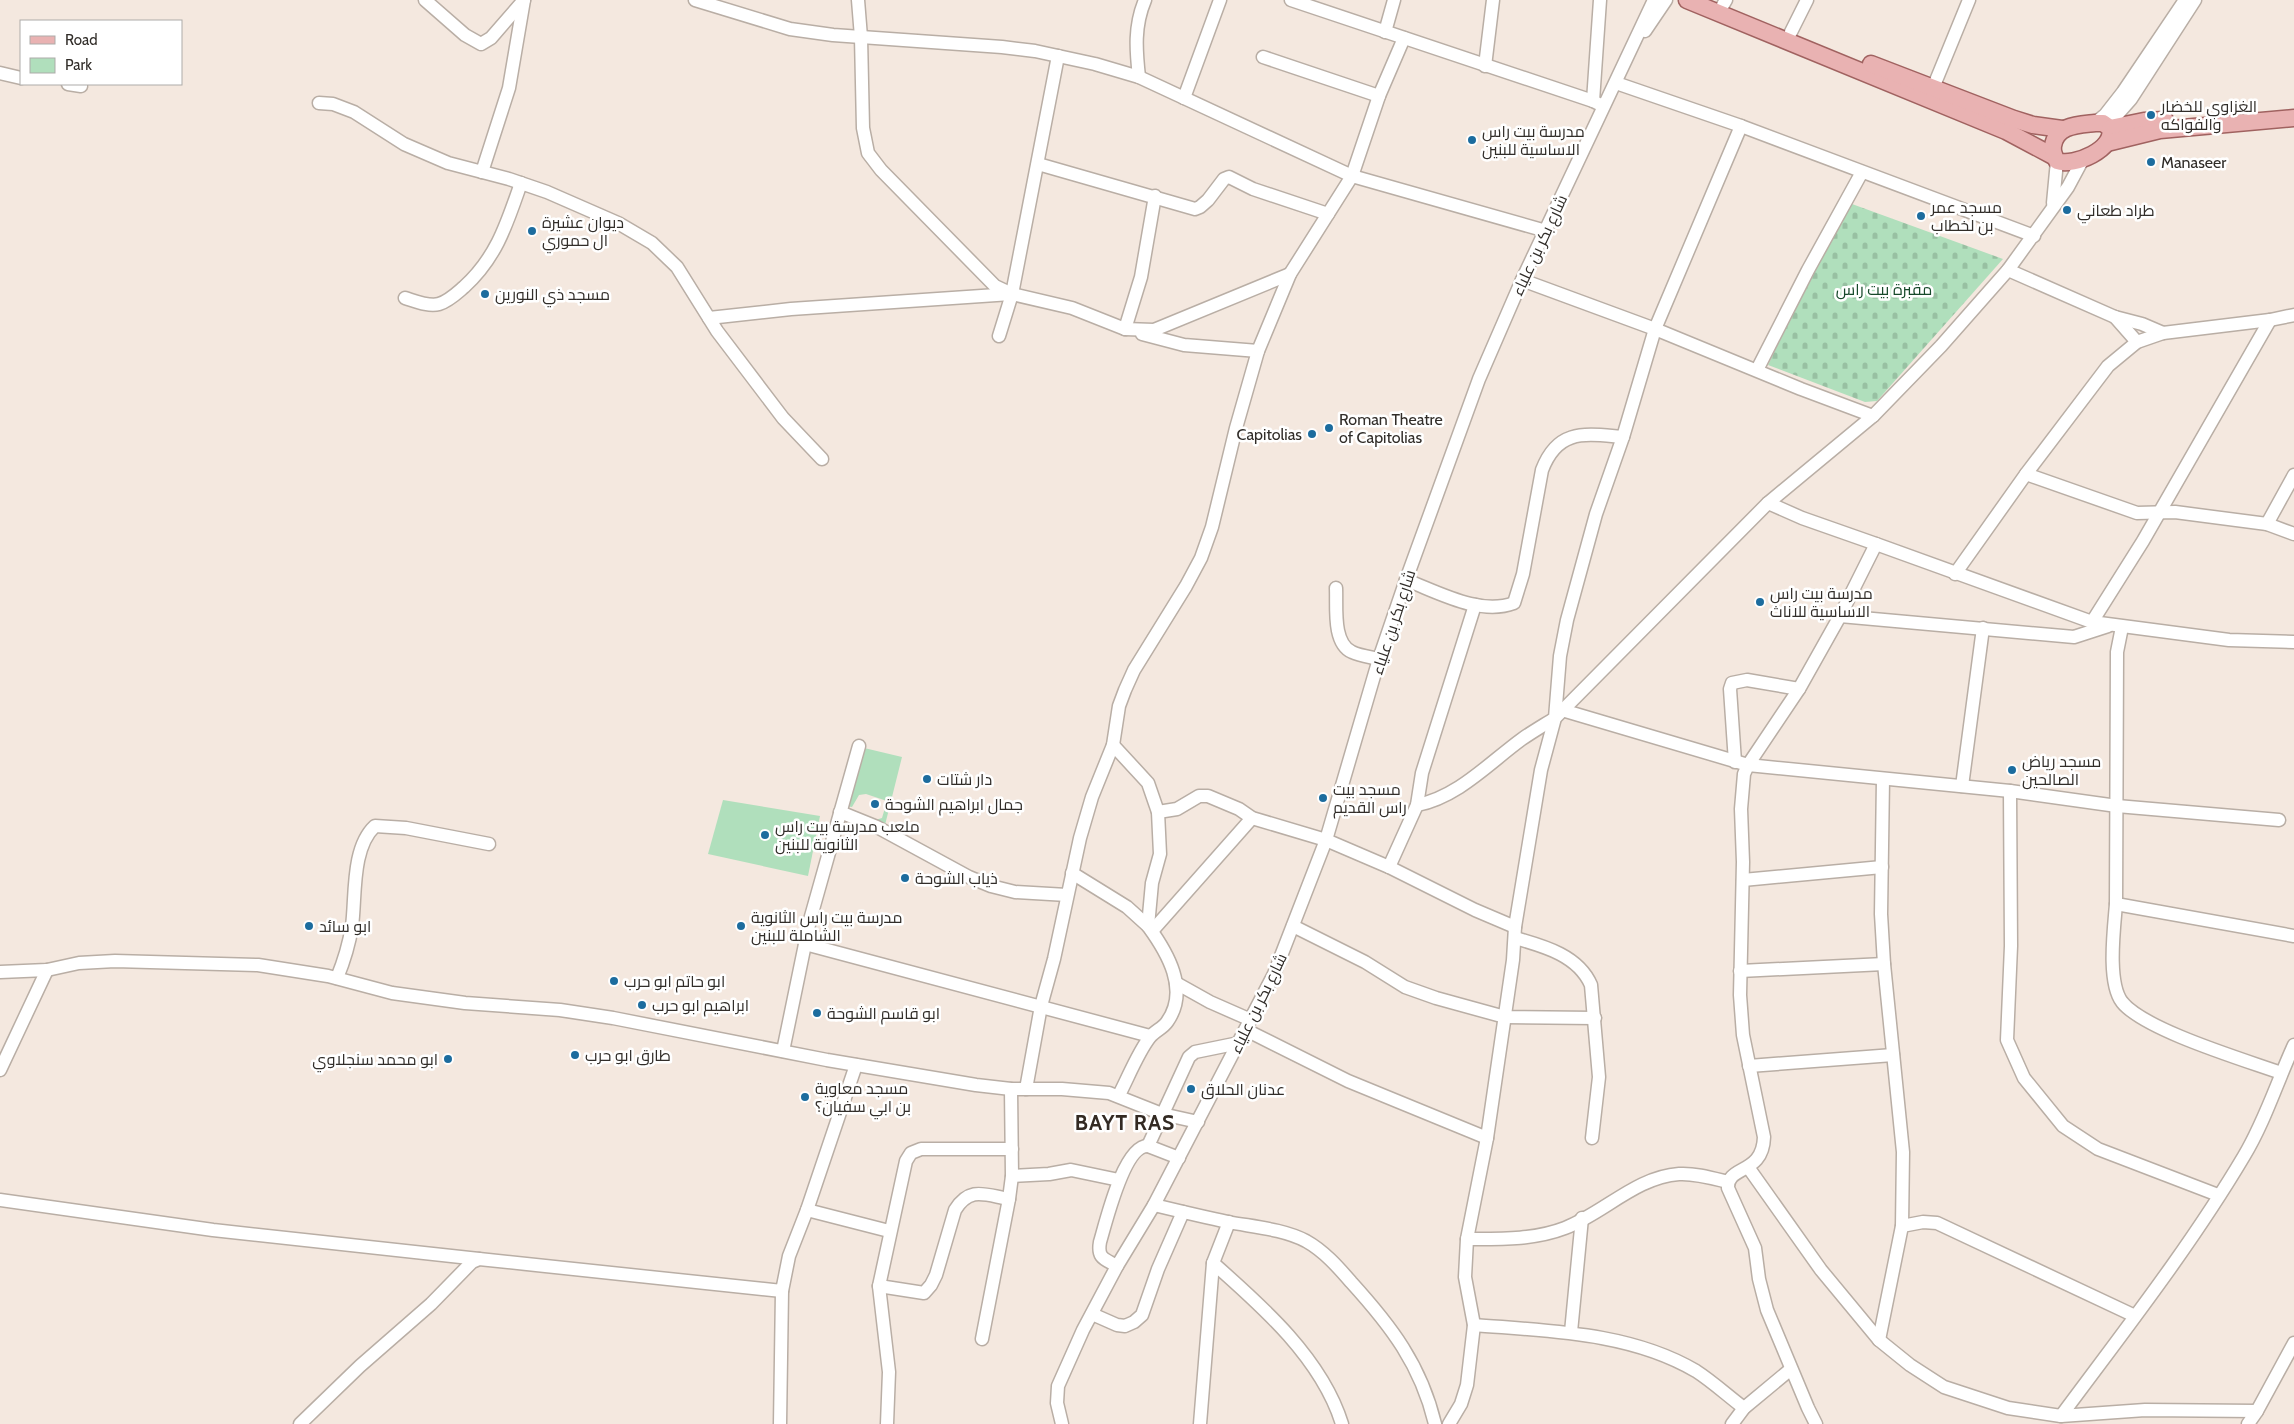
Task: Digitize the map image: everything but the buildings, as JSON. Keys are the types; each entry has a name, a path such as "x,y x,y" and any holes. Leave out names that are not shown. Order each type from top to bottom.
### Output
{"main road":[{"path":"1687,0 2006,131 2064,163 2083,159 2105,130 2144,121 2294,108"},
{"path":"1720,2 1791,32 2014,119 2034,125 2062,129 2160,130 2294,118"},
{"path":"2055,158 2055,138 2062,129"}],"street":[{"path":"426,0 465,35 480,44 491,38 524,0"},
{"path":"482,172 509,88 524,0"},
{"path":"695,0 779,27 811,33 956,43 1058,56 1139,77 1352,176 1546,231"},
{"path":"858,0 861,37 862,128 865,145 871,159 989,282 1012,294 1072,308 1130,330 1184,345 1258,351"},
{"path":"1139,77 1136,38 1140,11 1145,0"},
{"path":"1184,98 1220,0"},
{"path":"1291,0 1599,104 1600,0"},
{"path":"1385,32 1394,0"},
{"path":"1486,66 1493,0"},
{"name":"شارع بكر بن علياء","path":"1062,1424 1057,1403 1058,1386 1083,1330 1117,1266 1154,1205 1274,974 1326,840 1380,659 1406,580 1479,379 1522,280 1546,231 1599,104 1616,83 1636,40 1639,28 1654,0"},
{"name":"شارع بكر بن علياء","path":"1636,40 1646,31 1666,0"},
{"path":"1791,32 1807,0"},
{"path":"1934,88 1969,0"},
{"path":"2105,130 2105,115 2123,92 2185,0"},
{"path":"2105,130 2131,99 2195,0"},
{"path":"1026,1089 1041,1006 1054,959 1072,873 1092,796 1113,745 1120,706 1134,670 1186,586 1201,558 1212,528 1236,428 1258,351 1290,274 1352,176 1379,96 1404,38"},
{"path":"999,336 1012,294 1058,56"},
{"path":"1263,57 1379,96"},
{"path":"0,73 20,78"},
{"path":"1616,83 1741,126 2034,236"},
{"path":"320,103 333,104 354,112 404,144 448,163 521,183 618,223 652,243 676,267 709,318 783,418 822,459"},
{"path":"1449,1424 1462,1404 1468,1385 1474,1325 1465,1277 1467,1240 1487,1138 1505,1017 1515,932 1541,770 1559,714 1560,656 1566,620 1596,514 1623,437 1655,329 1741,126"},
{"path":"2053,205 2055,158"},
{"path":"1417,805 1433,802 1460,786 1522,739 1559,714 1768,503 1873,416 1941,346 2008,270 2034,236 2053,205 2068,187 2083,159"},
{"path":"1038,164 1155,196 1194,209 1200,207 1224,179 1229,177 1253,188 1328,214"},
{"path":"1757,370 1808,270 1862,172"},
{"path":"405,298 438,305 454,296 469,282 494,252 521,183"},
{"path":"1130,330 1155,196"},
{"path":"2008,270 2115,317 2142,324 2163,333"},
{"path":"1130,330 1154,330 1290,274"},
{"path":"1522,280 1655,329 1801,389 1873,416"},
{"path":"709,318 792,309 1012,294"},
{"path":"1955,574 2026,474 2108,366 2137,342 2163,333 2270,320 2294,315"},
{"path":"2115,317 2137,342"},
{"path":"2092,622 2143,541 2270,320"},
{"path":"1406,580 1475,605 1503,607 1514,603 1518,594 1539,484 1548,454 1558,443 1577,435 1623,437"},
{"path":"2026,474 2122,509 2144,514 2175,512 2267,524 2294,534"},
{"path":"2267,524 2294,475"},
{"path":"1768,503 1802,518 2092,622 2228,640 2294,642"},
{"path":"1728,1182 1736,1173 1758,1159 1764,1150 1764,1137 1743,1035 1740,971 1743,880 1741,810 1743,784 1748,765 1799,689 1840,616 1876,544"},
{"path":"1336,588 1339,635 1342,643 1351,652 1380,659"},
{"path":"1389,867 1417,805 1422,773 1475,605"},
{"path":"1840,616 2074,637 2109,625"},
{"path":"2122,627 2117,652 2116,904 2114,932 2114,980 2121,1001 2137,1015 2181,1037 2281,1073"},
{"path":"1962,786 1983,628"},
{"path":"1735,762 1730,689 1732,683 1747,680 1799,689"},
{"path":"1559,714 1748,765 2010,791 2117,806 2279,820"},
{"path":"1113,745 1148,783 1158,812 1160,854 1152,883 1150,929"},
{"path":"784,1051 805,944 859,746"},
{"path":"1879,1340 1902,1226 1902,1152 1884,964 1883,779"},
{"path":"2010,791 2011,946 2007,1040 2024,1078 2063,1126 2098,1149 2218,1195"},
{"path":"1158,812 1177,809 1196,797 1205,795 1232,806 1252,818 1326,840 1389,867 1572,961 1585,972 1591,984 1595,1018 1599,1077 1592,1138"},
{"path":"840,812 877,827 969,877 991,886 1014,892 1067,895"},
{"path":"1150,929 1252,818"},
{"path":"337,978 347,954 359,857 366,837 375,826 406,828 488,844"},
{"path":"1743,880 1882,867"},
{"path":"1072,873 1127,907 1150,929 1163,947 1176,983 1177,994 1172,1014 1167,1022 1150,1036 1119,1095"},
{"path":"2116,904 2294,936"},
{"path":"1293,926 1365,962 1405,987 1505,1017 1595,1018"},
{"path":"805,944 1150,1036"},
{"path":"0,972 47,970 79,962 125,961 258,965 337,978 392,993 465,1002 560,1010 613,1018 856,1064 1011,1089 1062,1089 1119,1095 1162,1114 1198,1122"},
{"path":"1740,971 1884,964"},
{"path":"0,1070 47,970"},
{"path":"1176,983 1348,1081 1487,1138"},
{"path":"1148,1146 1192,1053 1239,1043"},
{"path":"2061,1416 2177,1257 2245,1155 2268,1109 2281,1073 2294,1045"},
{"path":"1749,1066 1893,1055"},
{"path":"780,1424 782,1291 789,1256 807,1210 856,1064"},
{"path":"982,1339 1012,1176 1011,1089"},
{"path":"1117,1266 1101,1257 1098,1251 1119,1180 1135,1150 1141,1146 1148,1146 1179,1158"},
{"path":"887,1424 889,1372 879,1286 906,1161 911,1153 921,1149 1012,1149"},
{"path":"1748,1167 1821,1270 1879,1340 1910,1365 1944,1386 2008,1408 2061,1416 2145,1410 2257,1412"},
{"path":"1012,1176 1049,1174 1071,1170 1119,1180"},
{"path":"1467,1240 1539,1235 1566,1227 1632,1189 1678,1174 1696,1175 1728,1182"},
{"path":"1728,1182 1730,1194 1755,1248 1762,1294 1791,1368 1816,1424"},
{"path":"879,1286 924,1293 932,1285 955,1210 961,1201 970,1194 1009,1199"},
{"path":"0,1200 213,1230 782,1291"},
{"path":"1154,1205 1258,1227 1305,1241 1332,1261 1369,1301 1410,1358 1428,1396 1435,1424"},
{"path":"807,1210 890,1230"},
{"path":"1092,1314 1117,1325 1124,1326 1134,1322 1142,1315 1158,1269 1184,1212"},
{"path":"1570,1332 1582,1218"},
{"path":"1200,1424 1213,1263 1229,1222"},
{"path":"1902,1226 1922,1222 1937,1223 2135,1316"},
{"path":"300,1424 360,1366 431,1304 472,1262 479,1259"},
{"path":"1213,1263 1246,1292 1295,1344 1326,1388 1334,1402 1342,1424"},
{"path":"1474,1325 1570,1332 1646,1348 1698,1372 1744,1408"},
{"path":"2248,1424 2257,1412 2294,1343"},
{"path":"1732,1424 1744,1408 1791,1368"}],"green space":[{"name":"مقبرة بيت راس","path":"1852,204 2003,259 1877,401 1865,402 1768,365 1812,274"},
{"path":"860,747 902,757 885,825 872,821 882,818 887,801 866,794 859,795 852,807 845,806"},
{"name":"ملعب مدرسة بيت راس الثانوية للبنين","path":"723,800 820,816 808,876 708,854"}],"place":[{"name":"الغزاوي للخضار والفواكه","path":"2151,115"},
{"name":"مدرسة بيت راس الاساسية للبنين","path":"1472,140"},
{"name":"Manaseer","path":"2151,162"},
{"name":"طراد طعاني","path":"2067,210"},
{"name":"مسجد عمر بن لخطاب","path":"1921,216"},
{"name":"ديوان عشيرة ال حموري","path":"532,231"},
{"name":"مسجد ذي النورين","path":"485,294"},
{"name":"Roman Theatre of Capitolias","path":"1329,428"},
{"name":"Capitolias","path":"1312,434"},
{"name":"مدرسة بيت راس الاساسية للاناث","path":"1760,602"},
{"name":"مسجد رياض الصالحين","path":"2012,770"},
{"name":"دار شتات","path":"927,779"},
{"name":"مسجد بيت راس القديم","path":"1323,798"},
{"name":"جمال ابراهيم الشوحة","path":"875,804"},
{"name":"ملعب مدرسة بيت راس الثانوية للبنين","path":"765,835"},
{"name":"ذياب الشوحة","path":"905,878"},
{"name":"ابو سائد","path":"309,926"},
{"name":"مدرسة بيت راس الثانوية الشاملة للبنين","path":"741,926"},
{"name":"ابو حاتم ابو حرب","path":"614,981"},
{"name":"ابراهيم ابو حرب","path":"642,1005"},
{"name":"ابو قاسم الشوحة","path":"817,1013"},
{"name":"طارق ابو حرب","path":"575,1055"},
{"name":"ابو محمد سنجلاوي","path":"448,1059"},
{"name":"عدنان الحلاق","path":"1191,1089"},
{"name":"مسجد معاوية بن ابي سفيان؟","path":"805,1097"}],"district":[{"name":"BAYT RAS","path":"1125,1123"}]}
